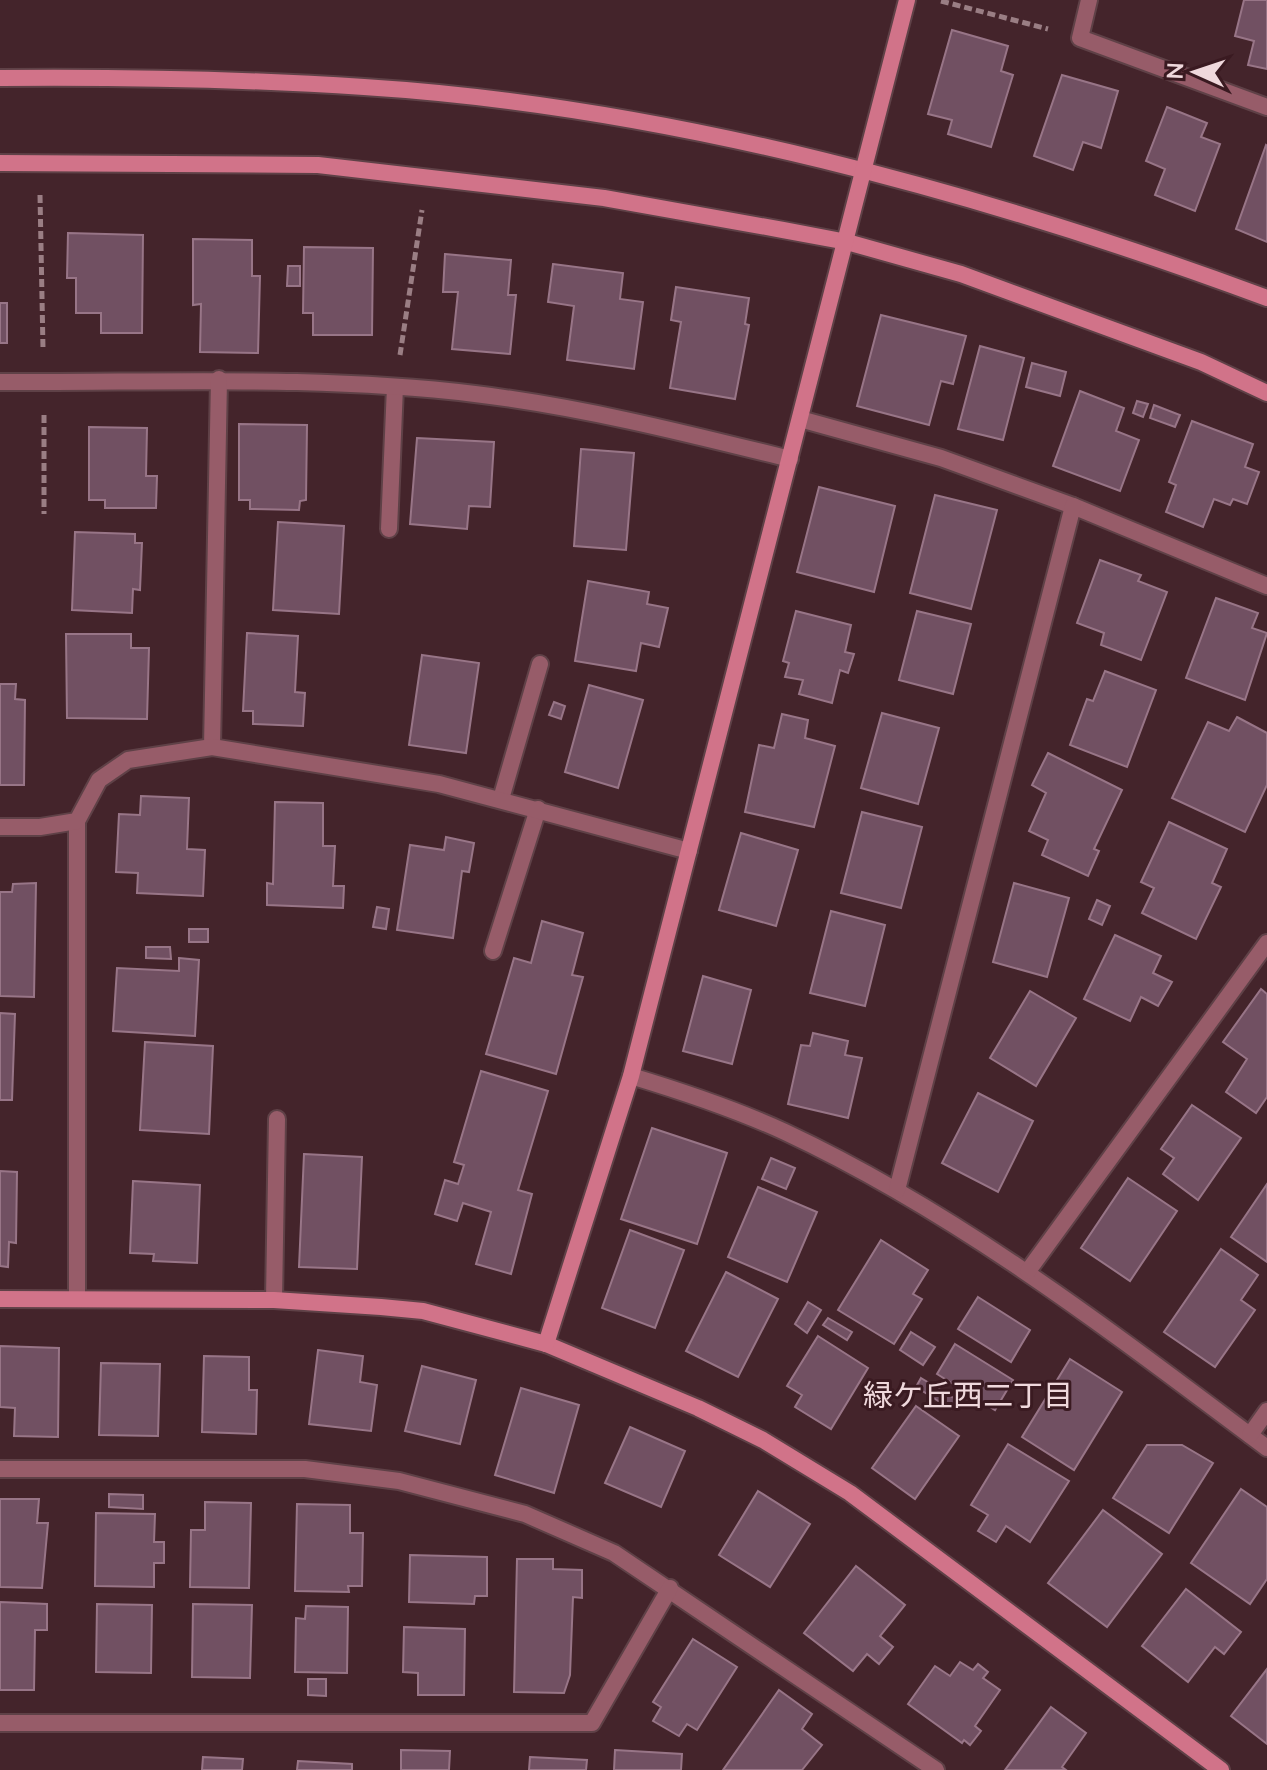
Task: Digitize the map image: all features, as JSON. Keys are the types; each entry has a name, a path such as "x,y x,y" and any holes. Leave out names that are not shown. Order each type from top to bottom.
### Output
{"street":[{"path":"546,1344 631,1076 907,0"},
{"path":"1089,0 1080,38 1267,107"},
{"path":"0,78 111,78 396,90 544,107 703,134 864,173 1118,242 1267,298"},
{"path":"0,163 318,165 604,198 847,242 961,274 1201,362 1267,393"},
{"path":"212,747 219,379"},
{"path":"0,382 219,379 473,394 599,412 790,459"},
{"path":"389,529 395,387"},
{"path":"800,419 941,458 1073,506 1267,586"},
{"path":"897,1190 1073,506"},
{"path":"501,799 540,664"},
{"path":"77,1297 77,821 99,780 128,760 212,747 439,784 689,851"},
{"path":"493,951 538,809"},
{"path":"0,827 40,827 77,821"},
{"path":"1028,1271 1267,943"},
{"path":"631,1076 715,1102 785,1132 897,1190 1028,1271 1267,1448"},
{"path":"274,1300 277,1119"},
{"path":"0,1299 274,1300 423,1311 546,1344 698,1408 763,1440 850,1493 1221,1770"},
{"path":"1250,1435 1267,1411"},
{"path":"0,1469 305,1469 399,1481 525,1514 614,1553 936,1770"},
{"path":"0,1723 592,1723 670,1588"}],"path":[{"path":"941,1 1080,38"},
{"path":"395,387 422,205"}],"building":[{"path":"1244,0 1267,0 1267,69 1248,65 1254,41 1235,36"},
{"path":"952,30 1008,46 1001,71 1013,75 991,147 948,134 952,120 928,114"},
{"path":"1062,75 1118,91 1101,148 1083,142 1073,170 1034,156"},
{"path":"1167,107 1207,123 1201,137 1220,144 1195,211 1155,195 1165,169 1146,161"},
{"path":"1267,146 1267,242 1236,229"},
{"path":"68,233 143,235 142,333 101,333 101,313 76,313 76,278 67,278"},
{"path":"193,239 252,240 252,276 260,276 258,353 200,352 201,304 193,305"},
{"path":"304,247 373,248 372,335 313,335 313,313 303,313"},
{"path":"445,254 511,260 508,295 516,295 510,354 452,349 458,292 443,292"},
{"path":"553,264 623,273 620,299 643,302 634,369 567,360 574,306 548,302"},
{"path":"288,266 300,266 300,286 287,286"},
{"path":"676,287 749,298 745,324 749,325 735,399 670,388 681,322 671,320"},
{"path":"0,303 7,303 7,343 0,343"},
{"path":"881,315 966,336 953,384 941,381 929,425 857,406"},
{"path":"980,346 1024,358 1003,440 958,429"},
{"path":"1032,363 1066,372 1060,396 1026,387"},
{"path":"1080,391 1124,408 1116,431 1139,440 1120,491 1053,466"},
{"path":"1137,401 1148,404 1143,417 1133,413"},
{"path":"1154,405 1180,415 1175,427 1150,418"},
{"path":"1192,421 1253,444 1245,467 1259,472 1247,504 1233,499 1230,505 1214,499 1203,527 1166,512 1176,485 1169,482"},
{"path":"239,424 307,425 306,500 300,501 299,510 250,509 250,500 239,500"},
{"path":"89,427 147,428 146,476 157,476 156,508 105,508 105,500 89,500"},
{"path":"417,438 494,442 490,507 469,506 467,529 410,524"},
{"path":"581,449 634,453 626,550 574,546"},
{"path":"819,487 895,506 874,592 797,572"},
{"path":"935,495 997,510 971,609 910,593"},
{"path":"278,522 344,526 339,614 273,610"},
{"path":"75,532 135,534 135,543 142,543 140,590 133,589 132,613 72,610"},
{"path":"1100,560 1141,575 1138,581 1167,592 1141,660 1101,645 1104,633 1077,623"},
{"path":"588,581 649,592 647,604 668,608 659,647 641,643 636,671 575,661"},
{"path":"1216,598 1258,613 1252,628 1267,633 1245,700 1186,678"},
{"path":"796,611 851,625 845,652 854,654 848,673 840,670 832,703 799,694 803,680 785,677 789,663 783,661"},
{"path":"917,611 971,624 953,694 899,680"},
{"path":"247,633 298,636 295,692 305,693 303,726 253,724 253,711 243,711"},
{"path":"66,634 131,634 131,648 149,648 147,719 67,718"},
{"path":"422,655 479,663 466,753 409,745"},
{"path":"1105,671 1156,690 1127,767 1070,745 1087,699 1093,701"},
{"path":"0,684 16,684 15,699 25,700 24,785 0,785"},
{"path":"589,685 643,700 618,788 565,772"},
{"path":"554,702 565,706 561,719 549,715"},
{"path":"882,713 939,728 918,804 861,788"},
{"path":"782,714 808,720 805,738 835,746 814,827 745,812 759,745 774,748"},
{"path":"1237,717 1267,733 1267,785 1245,832 1172,798 1208,722 1229,731"},
{"path":"1048,753 1122,790 1094,849 1099,851 1088,876 1042,855 1048,840 1029,831 1046,793 1032,785"},
{"path":"141,796 189,798 187,849 205,850 203,896 137,893 138,873 116,872 119,814 140,815"},
{"path":"275,802 323,803 323,846 335,846 333,886 344,886 343,908 267,905 267,883 273,884"},
{"path":"862,812 922,827 901,908 841,893"},
{"path":"1169,822 1227,849 1212,883 1221,887 1196,939 1142,913 1154,888 1141,882"},
{"path":"741,833 798,850 776,926 719,910"},
{"path":"446,837 474,843 469,872 462,871 453,938 397,930 410,845 444,850"},
{"path":"36,883 34,997 0,996 0,892 12,892 13,884"},
{"path":"1014,883 1069,898 1047,977 993,962"},
{"path":"1097,900 1110,906 1102,925 1089,919"},
{"path":"377,907 389,909 386,929 373,927"},
{"path":"831,911 885,925 865,1006 810,993"},
{"path":"542,921 583,933 572,975 583,977 556,1074 486,1054 514,958 531,963"},
{"path":"189,929 208,929 208,942 189,942"},
{"path":"1115,935 1161,956 1153,973 1172,982 1158,1006 1141,997 1130,1021 1084,999"},
{"path":"146,947 170,947 171,959 146,958"},
{"path":"179,958 199,960 195,1036 113,1031 117,968 179,971"},
{"path":"703,976 751,990 732,1064 683,1051"},
{"path":"1261,989 1267,994 1267,1097 1256,1113 1226,1092 1247,1059 1223,1042"},
{"path":"1030,991 1076,1018 1036,1086 990,1058"},
{"path":"0,1013 15,1014 12,1100 0,1100"},
{"path":"813,1033 848,1041 845,1055 862,1058 848,1118 788,1104 801,1045 810,1046"},
{"path":"145,1042 213,1046 209,1134 140,1130"},
{"path":"481,1071 548,1091 518,1190 532,1194 511,1274 476,1264 491,1212 463,1203 457,1221 435,1214 445,1180 458,1184 464,1165 454,1162"},
{"path":"978,1093 1033,1121 998,1192 942,1163"},
{"path":"1192,1105 1241,1138 1198,1200 1163,1174 1174,1158 1161,1149"},
{"path":"652,1128 727,1153 697,1244 621,1219"},
{"path":"304,1154 362,1157 357,1269 299,1267"},
{"path":"771,1158 795,1168 786,1189 762,1179"},
{"path":"0,1171 17,1172 16,1243 9,1242 8,1267 0,1266"},
{"path":"1128,1178 1177,1211 1130,1281 1081,1248"},
{"path":"133,1181 200,1185 197,1263 153,1261 154,1254 130,1253"},
{"path":"1267,1184 1267,1262 1231,1237"},
{"path":"758,1187 817,1212 787,1282 728,1257"},
{"path":"630,1230 684,1250 655,1328 602,1308"},
{"path":"881,1240 928,1270 913,1294 922,1299 894,1344 838,1310"},
{"path":"1221,1249 1258,1275 1241,1300 1255,1310 1215,1367 1164,1332"},
{"path":"726,1272 778,1299 738,1377 686,1351"},
{"path":"978,1297 1030,1330 1011,1362 958,1329"},
{"path":"808,1302 821,1310 807,1333 795,1324"},
{"path":"828,1318 852,1332 847,1340 823,1325"},
{"path":"911,1332 935,1347 923,1365 900,1350"},
{"path":"818,1336 868,1368 831,1429 795,1407 802,1395 787,1386"},
{"path":"955,1344 1013,1380 995,1410 937,1374"},
{"path":"0,1346 59,1348 58,1437 14,1436 15,1408 0,1407"},
{"path":"318,1350 363,1356 360,1382 377,1385 371,1431 309,1424"},
{"path":"204,1356 249,1357 249,1390 257,1390 256,1434 202,1432"},
{"path":"1070,1359 1122,1392 1074,1470 1022,1437"},
{"path":"101,1363 160,1364 158,1436 99,1435"},
{"path":"422,1366 476,1380 460,1444 405,1431"},
{"path":"921,1378 957,1400 951,1409 916,1387"},
{"path":"521,1388 579,1405 554,1493 495,1475"},
{"path":"916,1406 959,1436 915,1499 872,1468"},
{"path":"630,1427 685,1451 661,1507 605,1483"},
{"path":"1008,1444 1069,1481 1030,1542 1006,1526 996,1542 978,1531 988,1515 971,1505"},
{"path":"1147,1445 1182,1445 1213,1463 1169,1533 1113,1498"},
{"path":"1241,1489 1267,1507 1267,1579 1250,1604 1191,1563"},
{"path":"758,1491 810,1524 770,1587 719,1555"},
{"path":"109,1494 143,1495 143,1509 109,1507"},
{"path":"0,1499 39,1499 37,1523 48,1523 42,1588 0,1587"},
{"path":"205,1502 251,1503 249,1588 190,1587 191,1530 205,1530"},
{"path":"297,1504 350,1505 350,1533 363,1533 362,1586 348,1586 349,1592 295,1591"},
{"path":"1103,1510 1162,1554 1107,1627 1048,1583"},
{"path":"96,1513 155,1514 154,1542 164,1542 164,1563 154,1563 154,1587 95,1586"},
{"path":"410,1555 487,1557 487,1596 475,1596 474,1604 409,1602"},
{"path":"517,1559 553,1559 553,1569 582,1570 582,1598 573,1597 570,1675 564,1693 514,1692"},
{"path":"856,1566 905,1605 880,1636 893,1647 879,1664 867,1654 853,1671 804,1633"},
{"path":"1186,1589 1241,1632 1224,1654 1215,1647 1188,1682 1142,1646"},
{"path":"0,1602 47,1604 47,1630 35,1630 34,1690 0,1690"},
{"path":"97,1604 152,1605 151,1673 96,1672"},
{"path":"193,1604 252,1605 250,1678 192,1677"},
{"path":"306,1606 348,1607 347,1673 295,1672 296,1618 305,1619"},
{"path":"404,1627 465,1629 464,1695 418,1695 418,1673 403,1672"},
{"path":"693,1639 737,1667 697,1730 687,1724 679,1736 653,1721 661,1707 653,1702"},
{"path":"960,1662 973,1670 978,1664 988,1672 983,1678 1000,1690 975,1726 981,1731 970,1745 964,1740 962,1743 908,1704 935,1666 950,1676"},
{"path":"1267,1669 1267,1744 1231,1716"},
{"path":"308,1679 326,1679 326,1696 308,1695"},
{"path":"779,1690 812,1714 802,1729 822,1745 802,1770 723,1770"},
{"path":"1051,1707 1086,1733 1062,1767 1066,1770 1005,1770"},
{"path":"401,1750 450,1751 449,1770 401,1770"},
{"path":"615,1750 682,1754 681,1770 614,1770"},
{"path":"203,1757 243,1759 242,1770 202,1770"},
{"path":"530,1757 587,1760 586,1770 529,1770"},
{"path":"298,1761 352,1764 352,1770 297,1770"}],"district":[{"name":"緑ケ丘西二丁目","path":"968,1396"}]}
